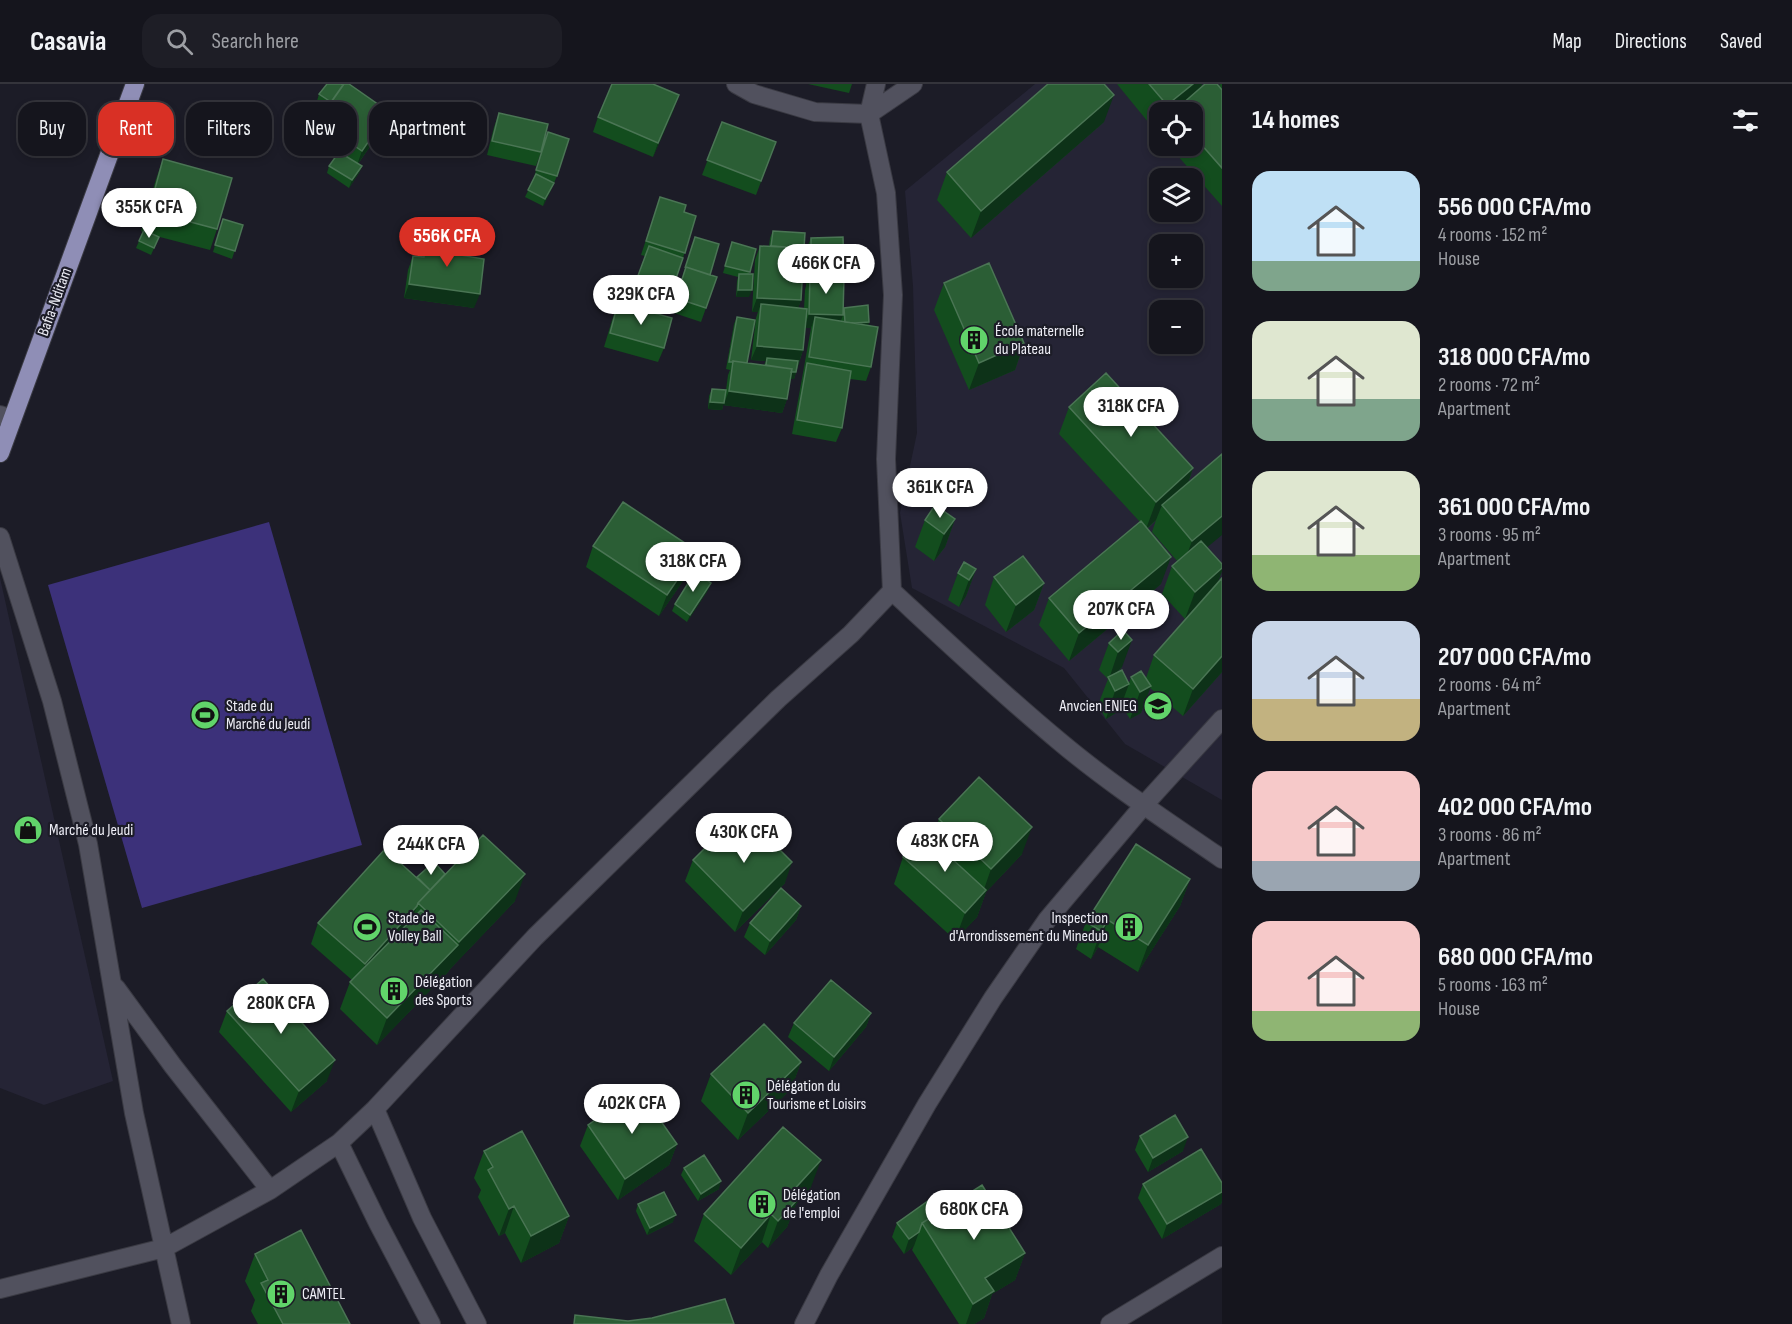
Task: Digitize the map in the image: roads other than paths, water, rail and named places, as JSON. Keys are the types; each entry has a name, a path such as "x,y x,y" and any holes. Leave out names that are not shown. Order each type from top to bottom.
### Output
{"main road":[{"name":"Bafia-Nditam","path":"0,453 6,417 135,84"}],"street":[{"path":"736,84 754,94 815,112 869,114 913,84"},
{"path":"876,84 869,114 886,193 893,294 886,459 892,591 1060,743 1222,859"},
{"path":"0,537 52,701 88,844 134,1113 181,1324"},
{"path":"0,1289 164,1248 270,1190 339,1143 375,1109 535,937 892,591"},
{"path":"804,1324 829,1275 927,1104 993,998 1047,920 1144,805 1222,719"},
{"path":"112,982 173,1066 270,1190"},
{"path":"375,1109 422,1218 477,1324"},
{"path":"339,1143 431,1324"},
{"path":"1110,1324 1222,1256"}],"place":[{"name":"École maternelle du Plateau","path":"974,340"},
{"name":"Anvcien ENIEG","path":"1158,706"},
{"name":"Stade du Marché du Jeudi","path":"205,715"},
{"name":"Marché du Jeudi","path":"28,830"},
{"name":"Stade de Volley Ball","path":"367,927"},
{"name":"Inspection d'Arrondissement du Minedub","path":"1129,927"},
{"name":"Délégation des Sports","path":"394,991"},
{"name":"Délégation du Tourisme et Loisirs","path":"746,1095"},
{"name":"Délégation de l'emploi","path":"762,1204"},
{"name":"CAMTEL","path":"281,1294"}]}
